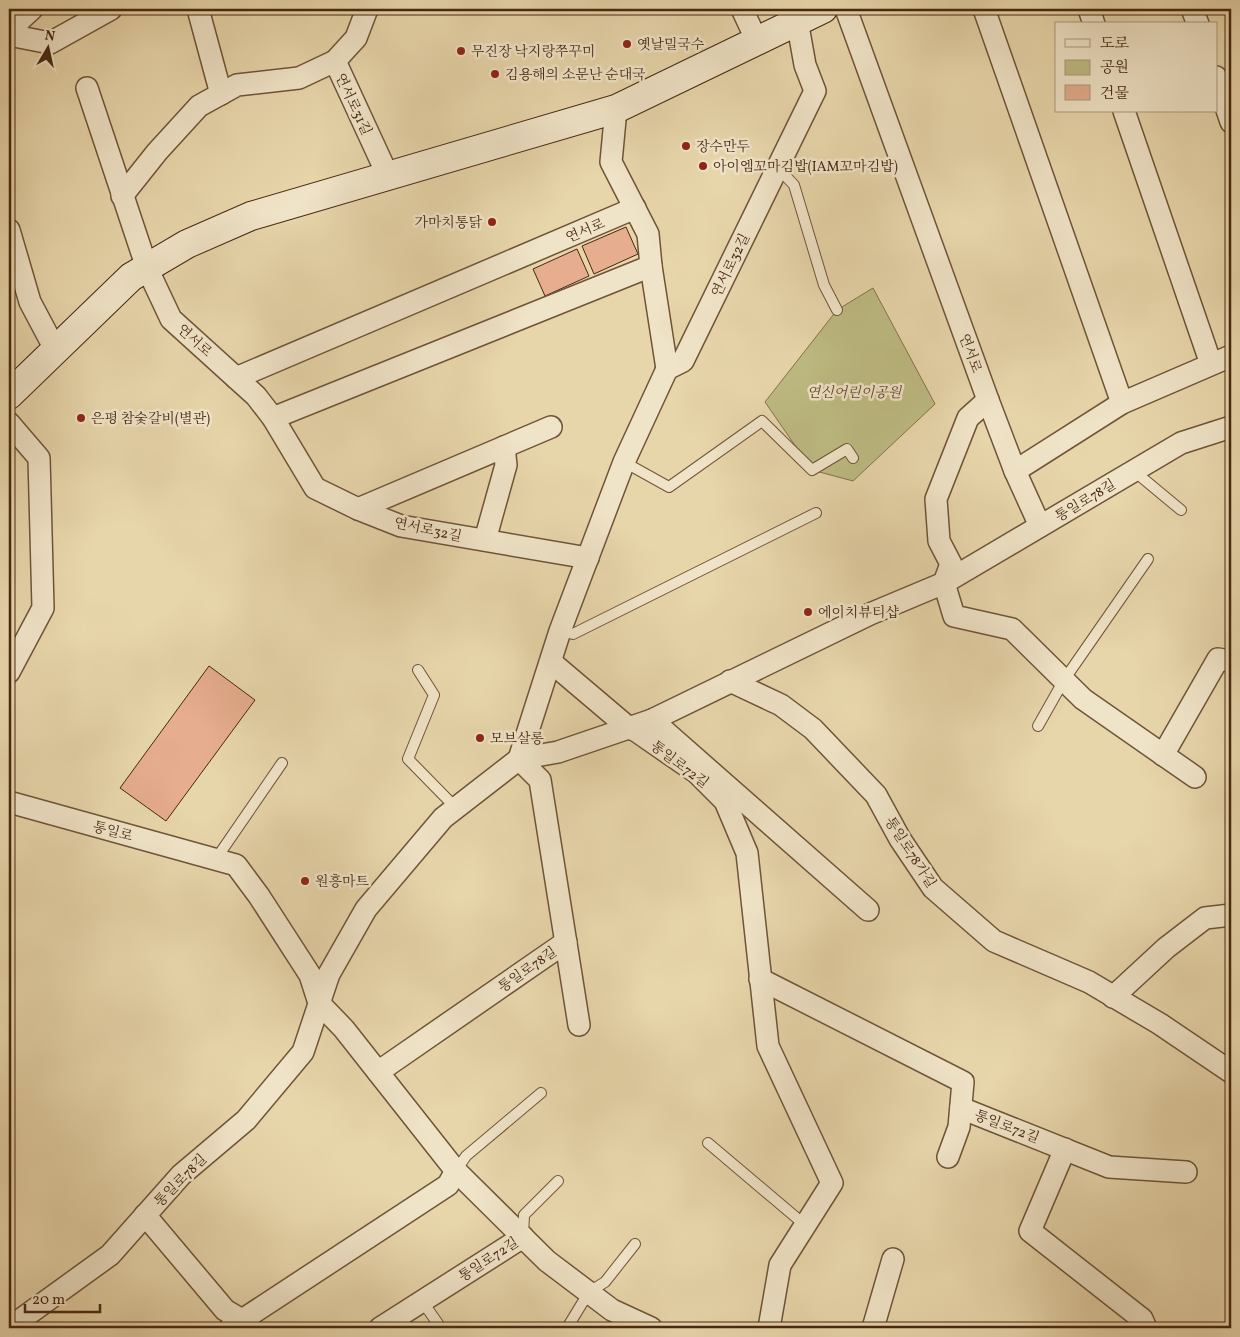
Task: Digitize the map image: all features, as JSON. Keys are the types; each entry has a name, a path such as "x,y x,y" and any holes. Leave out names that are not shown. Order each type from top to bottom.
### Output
{"main road":[{"path":"9,394 131,277 186,244 251,216 616,108 757,41 796,15 823,9"}],"street":[{"path":"32,9 20,20 10,35 50,43 111,9"},
{"path":"198,9 221,94"},
{"name":"연서로31길","path":"367,9 356,38 334,61 388,176"},
{"path":"742,9 757,41"},
{"name":"연서로","path":"846,9 988,400 1015,471 1040,526"},
{"path":"984,9 1122,403"},
{"path":"1089,9 1093,22"},
{"path":"1192,9 1197,22"},
{"name":"연서로32길","path":"519,759 560,632 624,462 667,369 683,361 815,91 805,65 796,15"},
{"path":"122,196 157,152 199,106 237,86 299,78 334,61"},
{"path":"1218,83 1231,122"},
{"name":"연서로","path":"87,88 147,268 171,319 236,378 635,208"},
{"path":"616,108 611,162 648,234 667,369"},
{"path":"1124,112 1211,364"},
{"path":"9,230 30,302 56,351"},
{"path":"273,418 651,266"},
{"path":"1015,471 1122,403 1231,356"},
{"path":"236,378 256,396 273,418 315,488 358,509"},
{"path":"988,400 968,418 936,499 939,541 950,564 944,583 954,616 1012,629 1083,699 1195,777"},
{"path":"9,423 39,458 43,608 9,672"},
{"name":"연서로32길","path":"358,509 551,427"},
{"name":"통일로78길","path":"9,1328 110,1255 181,1174 246,1120 303,1052 329,974 366,909 443,818 519,759 558,752 631,729 652,720 870,614 944,583 1181,443 1231,427"},
{"path":"485,540 506,465 504,447"},
{"name":"연서로32길","path":"358,509 401,526 588,558"},
{"path":"1163,755 1225,660"},
{"name":"통일로72길","path":"551,662 631,729 697,773 725,801 747,853 768,1046 832,1183 780,1265 769,1328"},
{"name":"통일로78가길","path":"730,681 782,705 814,729 876,795 900,839 933,888 994,941 1089,982 1160,1024 1231,1072"},
{"path":"652,720 868,910"},
{"name":"통일로78길","path":"378,1072 566,942 540,780 519,759"},
{"name":"통일로","path":"9,802 216,859"},
{"path":"216,859 236,865 259,896 310,975 319,1003 344,1029 456,1171 523,1237"},
{"path":"1113,997 1166,948 1205,918 1231,915"},
{"path":"566,942 579,1025"},
{"name":"통일로72길","path":"760,979 963,1082 961,1108 1065,1149"},
{"path":"948,1157 959,1127 961,1108"},
{"path":"1146,1328 1142,1319 1030,1231 1065,1149 1109,1167 1186,1172"},
{"name":"통일로78길","path":"145,1215 225,1310 241,1325 448,1185 456,1171"},
{"name":"통일로72길","path":"380,1328 523,1237 547,1261 612,1310 651,1328"},
{"path":"873,1328 893,1259"}],"lane":[{"path":"778,168 794,185 824,285 837,310"},
{"path":"624,462 669,487 762,421 812,470 848,449 853,458"},
{"path":"1134,470 1181,510"},
{"path":"560,632 573,634 816,514"},
{"path":"1038,726 1064,680 1148,558"},
{"path":"418,670 434,695 408,759 456,808"},
{"path":"216,859 282,763"},
{"name":"통일로78길","path":"456,1171 466,1156 540,1093"},
{"path":"708,1143 805,1225"},
{"path":"523,1237 524,1215 558,1181"},
{"path":"567,1328 589,1292 605,1282 635,1244"},
{"path":"422,1301 441,1328"}],"green space":[{"name":"연신어린이공원","path":"873,288 935,404 853,481 812,470 765,402 837,310"}],"building":[{"path":"626,227 638,254 594,274 582,246"},
{"path":"577,249 589,276 545,296 533,269"},
{"path":"209,666 255,700 166,821 120,788"}],"place":[{"name":"옛날밀국수","path":"627,44"},
{"name":"무진장 낙지랑쭈꾸미","path":"461,51"},
{"name":"김용해의 소문난 순대국","path":"495,74"},
{"name":"장수만두","path":"686,146"},
{"name":"아이엠꼬마김밥(IAM꼬마김밥)","path":"703,166"},
{"name":"가마치통닭","path":"492,222"},
{"name":"은평 참숯갈비(별관)","path":"81,418"},
{"name":"에이치뷰티샵","path":"808,612"},
{"name":"모브살롱","path":"480,738"},
{"name":"원흥마트","path":"305,881"}]}
